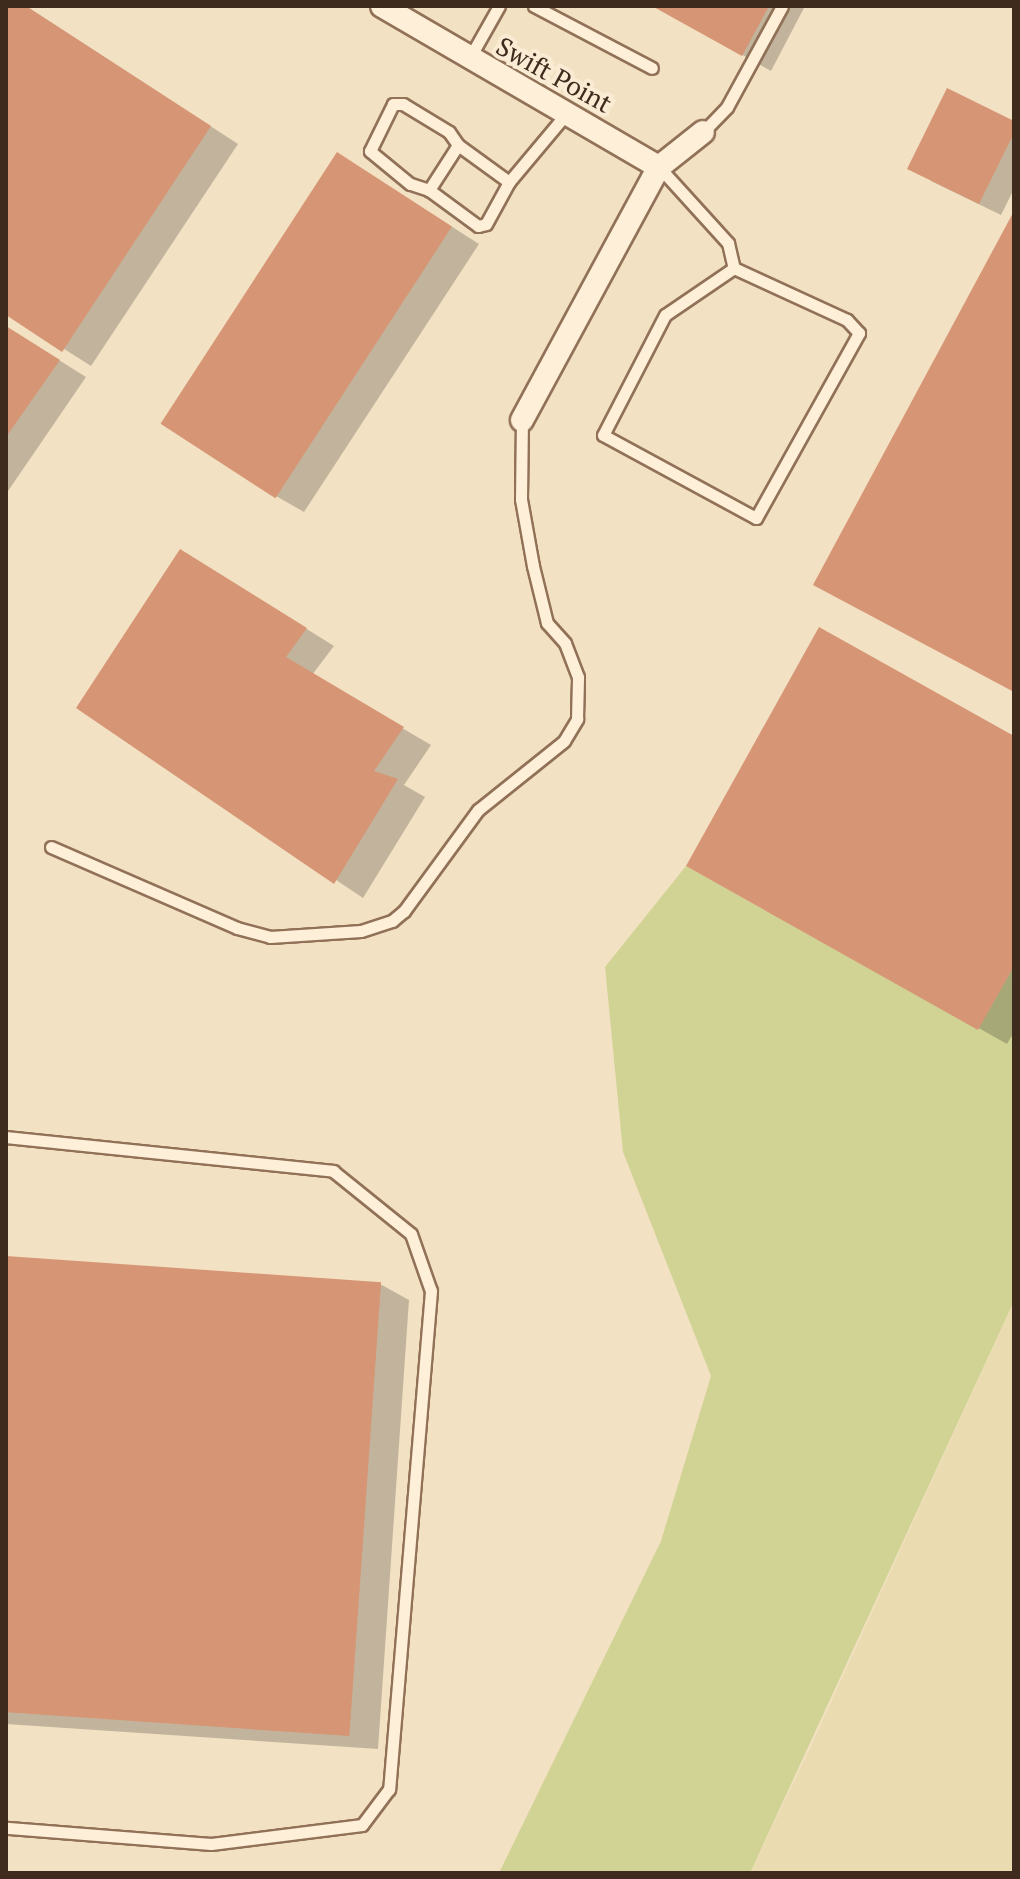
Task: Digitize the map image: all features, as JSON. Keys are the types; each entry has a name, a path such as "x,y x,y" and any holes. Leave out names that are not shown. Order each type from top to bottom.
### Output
{"street":[{"name":"Swift Point","path":"382,6 659,167"},
{"path":"522,420 659,167 703,132"}],"lane":[{"path":"469,59 499,6"},
{"path":"534,6 652,68"},
{"path":"703,132 727,107 782,6"},
{"path":"509,182 458,145 449,132 403,104 393,104 370,151 410,184 429,190 478,226 486,224 509,182 566,114"},
{"path":"429,190 458,145"},
{"path":"659,167 728,243 734,268"},
{"path":"734,268 847,320 859,333 756,518 603,432 665,315 734,268"},
{"path":"51,847 237,928 270,937 361,931 392,921 404,911 478,810 564,741 577,719 578,677 565,643 547,623 533,566 521,499 522,420"},
{"path":"6,1137 333,1171 411,1234 431,1291 389,1789 362,1825 211,1844 6,1828"}],"shaded area":[{"path":"1014,1301 1014,1873 750,1873 809,1750"}],"green space":[{"path":"686,866 978,1029 1014,966 1014,1301 750,1873 499,1873 661,1541 711,1376 623,1152 605,967"}],"building":[{"path":"6,6 26,6 211,126 62,352 6,315"},
{"path":"652,6 769,6 742,56"},
{"path":"947,88 1014,121 1014,133 979,204 907,169"},
{"path":"337,152 452,227 275,498 161,424"},
{"path":"1014,211 1014,692 813,585"},
{"path":"6,326 60,360 6,437"},
{"path":"180,549 307,628 286,657 404,727 374,771 398,779 334,884 76,708"},
{"path":"819,627 1014,736 1014,966 978,1030 686,866"},
{"path":"6,1256 381,1282 349,1736 6,1712"}]}
